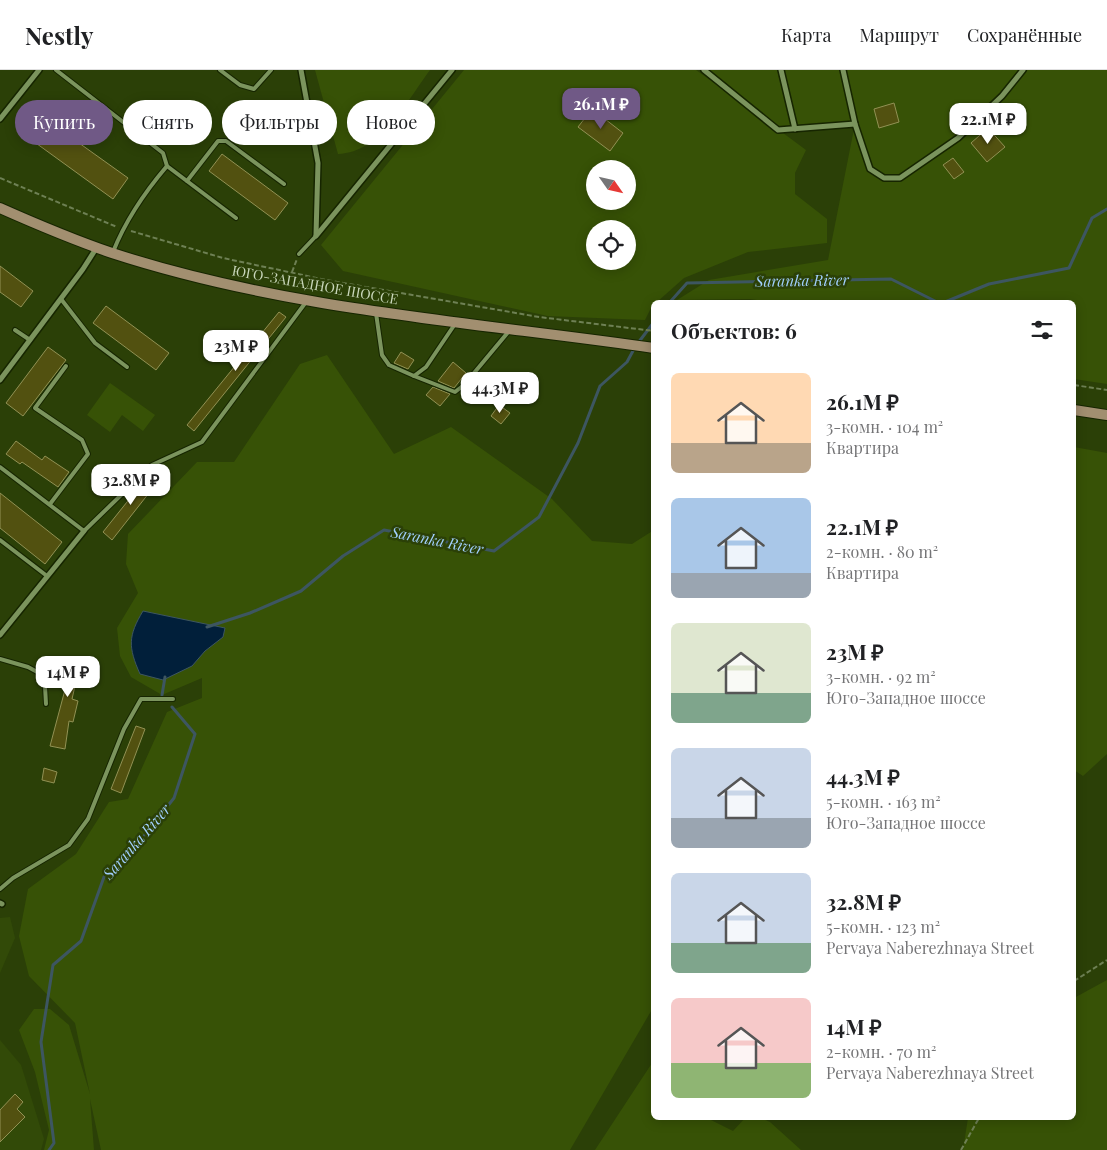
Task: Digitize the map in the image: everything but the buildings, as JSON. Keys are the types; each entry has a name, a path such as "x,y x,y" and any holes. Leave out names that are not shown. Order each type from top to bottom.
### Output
{"main road":[{"name":"ЮГО-ЗАПАДНОЕ ШОССЕ","path":"0,208 113,253 247,288 307,300 455,323 651,348"},
{"path":"1076,410 1107,415"}],"street":[{"path":"0,119 39,70"},
{"path":"300,70 318,163 316,236"},
{"path":"316,236 452,70"},
{"path":"704,70 778,130 855,124"},
{"path":"781,70 795,130"},
{"path":"843,70 855,124 870,169 884,178 900,178 958,138 1002,96 1023,70"},
{"path":"0,380 61,299 97,247"},
{"path":"0,635 84,531"}],"lane":[{"path":"56,70 163,152 167,166 236,218"},
{"path":"220,70 240,85 254,89 271,70"},
{"path":"187,181 218,141 226,141 284,184"},
{"path":"113,253 122,229 138,202 167,166"},
{"path":"299,254 316,236"},
{"path":"61,299 95,343 127,367"},
{"path":"0,467 84,531 152,465 202,442 307,300"},
{"path":"376,310 382,355 390,366 455,392 464,385 510,330"},
{"path":"414,376 426,367 455,323"},
{"path":"15,330 30,340"},
{"path":"50,504 88,454 82,440 35,408 66,366"},
{"path":"0,540 47,576"},
{"path":"0,659 28,667 41,674 45,686 46,704"},
{"path":"0,889 13,878 69,845 88,819 124,728 142,699 173,699"}],"path":[{"path":"0,178 122,229 223,258 540,318 651,331"},
{"path":"292,272 299,254"},
{"path":"1076,384 1107,390"},
{"path":"1076,980 1107,960"},
{"path":"961,1150 978,1120"}],"shaded area":[{"path":"315,70 430,70 409,100 347,100 347,145 368,145 354,151 338,154 336,145 337,100 323,100"},
{"path":"464,70 696,70 767,121 704,70 1107,70 1107,384 1076,379 1076,300 677,300 709,280 828,260 855,124 779,130 806,150 795,173 795,194 827,219 827,243 748,252 684,278 659,300 651,300 651,308 645,320 548,316 343,271 321,245 403,145 435,145 435,105"},
{"path":"327,355 394,454 451,427 552,499 592,541 632,544 651,532 651,1011 570,1150 101,1150 90,1099 94,1150 44,1150 49,1130 35,1072 19,1030 34,1009 50,1009 69,1025 90,1094 75,1023 29,976 19,936 28,889 76,854 109,802 128,799 167,712 202,698 202,678 162,695 131,677 120,656 117,628 138,593 126,564 128,534 197,462 234,462 300,364","holes":["143,611 224,628 223,637 205,651 192,666"]},
{"path":"110,383 155,415 143,431 122,415 110,432 87,415"},
{"path":"1076,447 1107,453 1107,754 1083,776 1076,771"},
{"path":"10,917 15,938 0,973 0,918"},
{"path":"1107,980 1107,1150 963,1150 968,1120 1076,1120 1076,997"},
{"path":"0,1040 21,1065 44,1139 41,1150 0,1150"},
{"path":"651,1065 651,1120 711,1120 733,1131 743,1120 766,1120 801,1150 595,1150"}],"water":[{"path":"143,611 225,628 223,637 205,651 192,666 163,680 140,674 133,656 131,642 132,635"}],"waterway":[{"name":"Saranka River","path":"950,300 989,284 1069,268 1092,218 1107,209"},
{"name":"Saranka River","path":"672,300 687,283 891,279 933,300"},
{"name":"Saranka River","path":"638,343 651,326"},
{"name":"Saranka River","path":"207,627 250,613 301,591 343,556 384,530 494,551 539,517 578,443 600,386 627,362 634,349"},
{"name":"Saranka River","path":"162,695 165,677"},
{"name":"Saranka River","path":"49,1150 54,1143 41,1042 53,965 81,941 104,877 129,855 174,798 195,734 172,707"}]}
